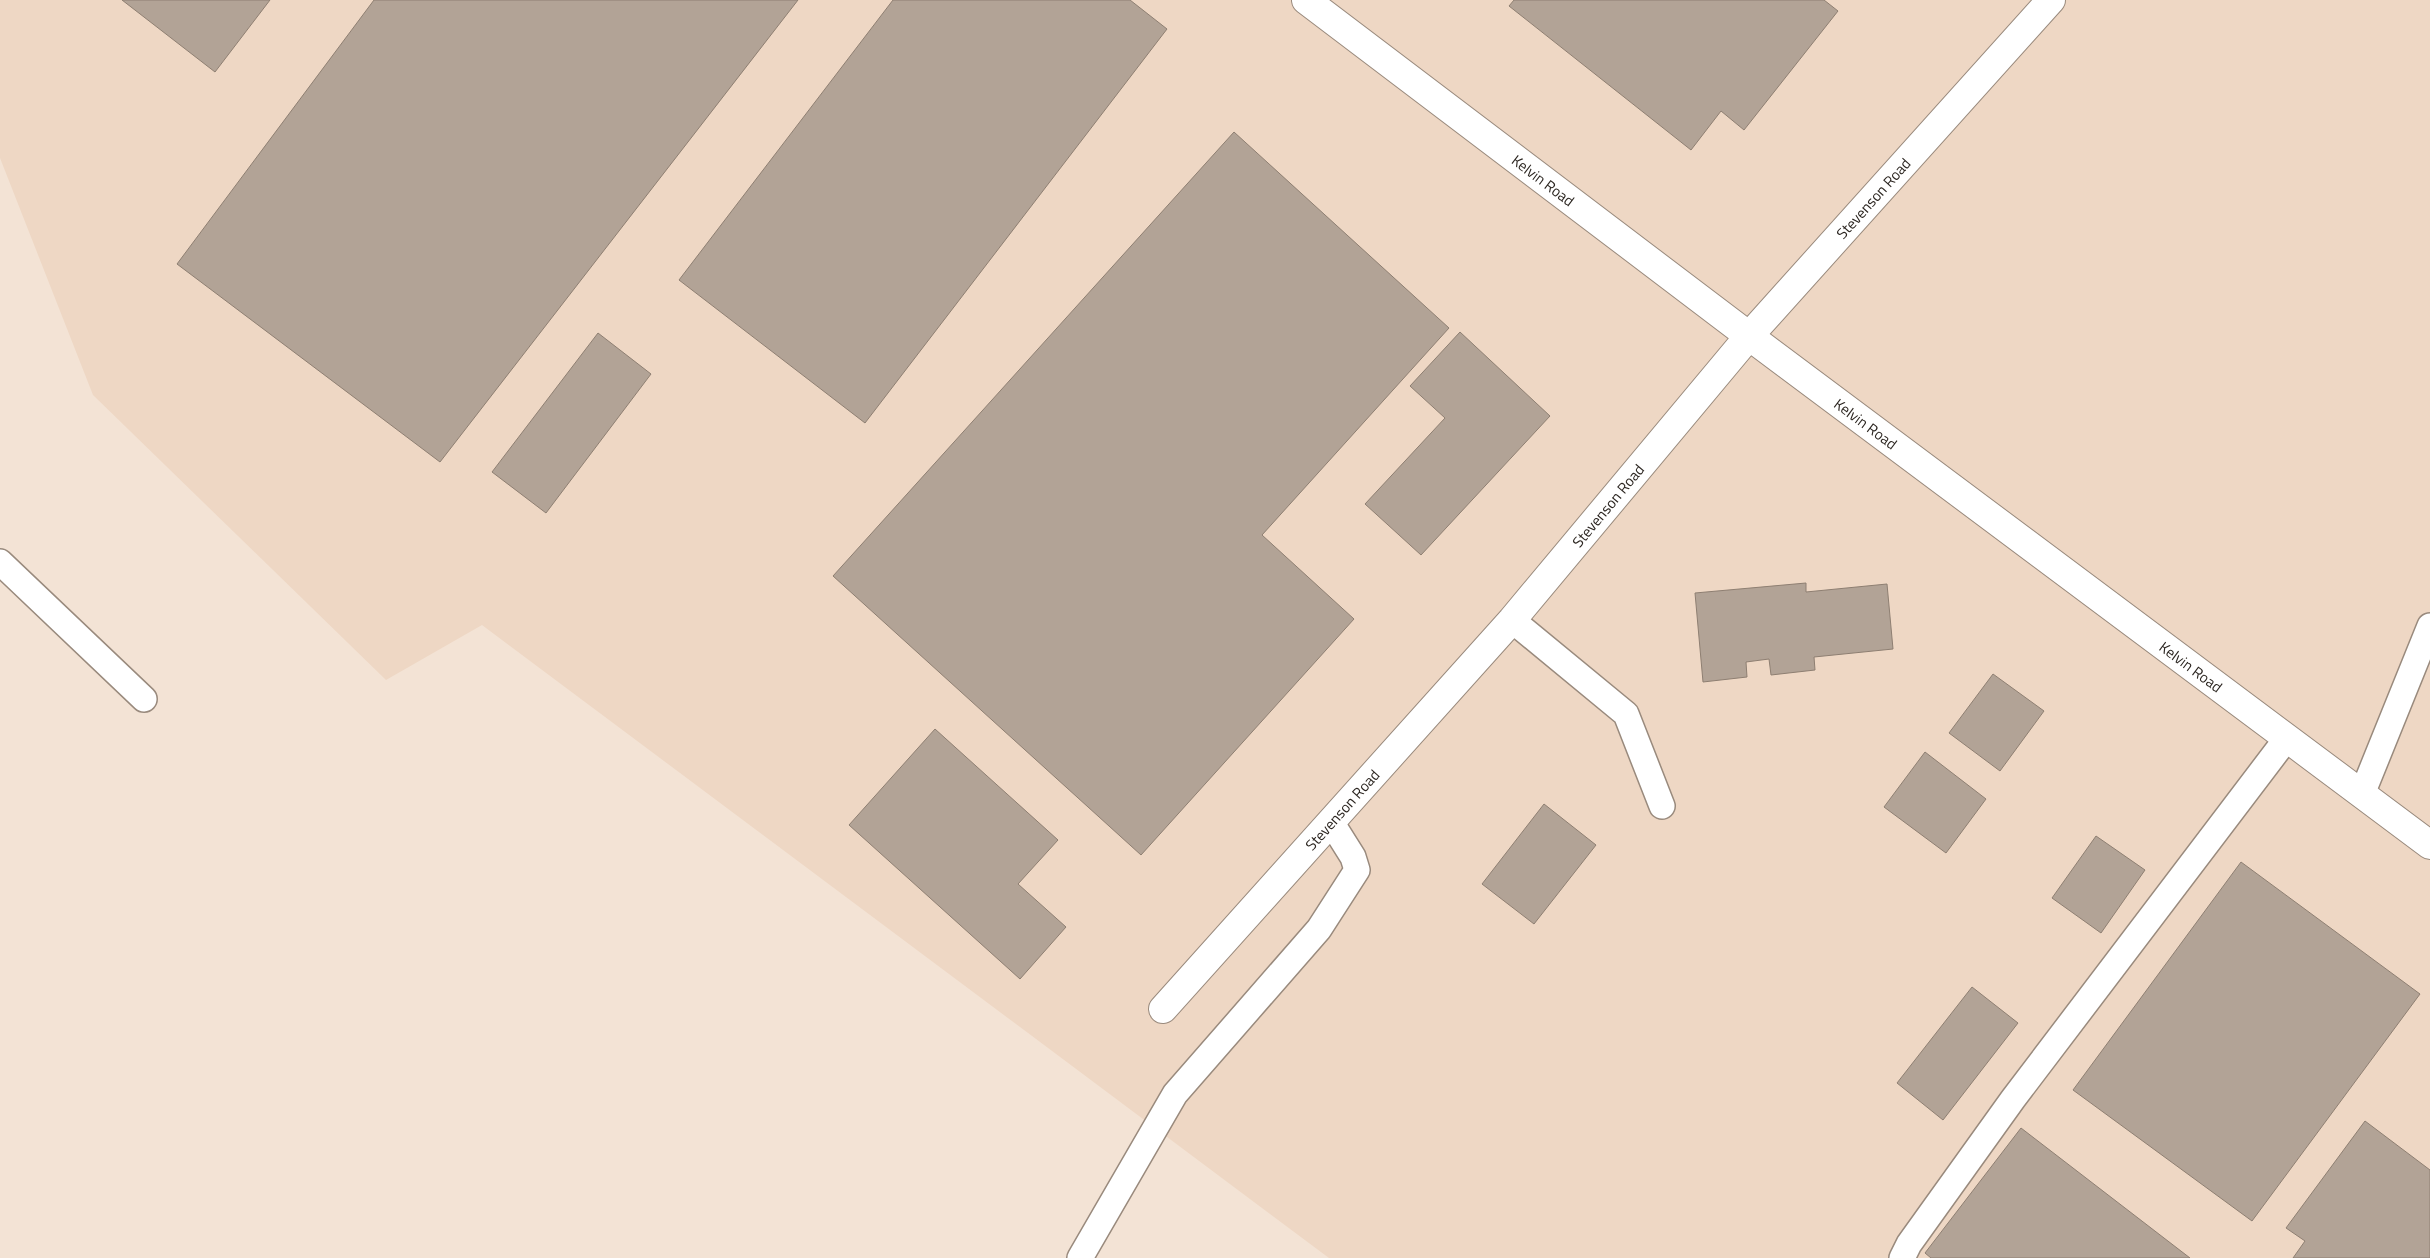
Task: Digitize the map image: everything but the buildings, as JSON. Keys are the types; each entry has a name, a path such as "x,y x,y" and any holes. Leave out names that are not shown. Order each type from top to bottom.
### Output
{"street":[{"name":"Kelvin Road","path":"1306,0 1749,336 2430,845"},
{"name":"Stevenson Road","path":"1162,1009 1512,620 1749,336 2051,0"}],"lane":[{"path":"0,562 144,699"},
{"path":"1512,620 1626,714 1662,806"},
{"path":"2362,794 2430,626"},
{"path":"1902,1258 2013,1099 2287,738"},
{"path":"1080,1258 1175,1094 1319,930 1348,888 1357,870 1353,857 1330,822"}],"shaded area":[{"path":"0,0 2430,0 2430,1258 1329,1258 482,625 386,680 93,395 0,158"}]}
